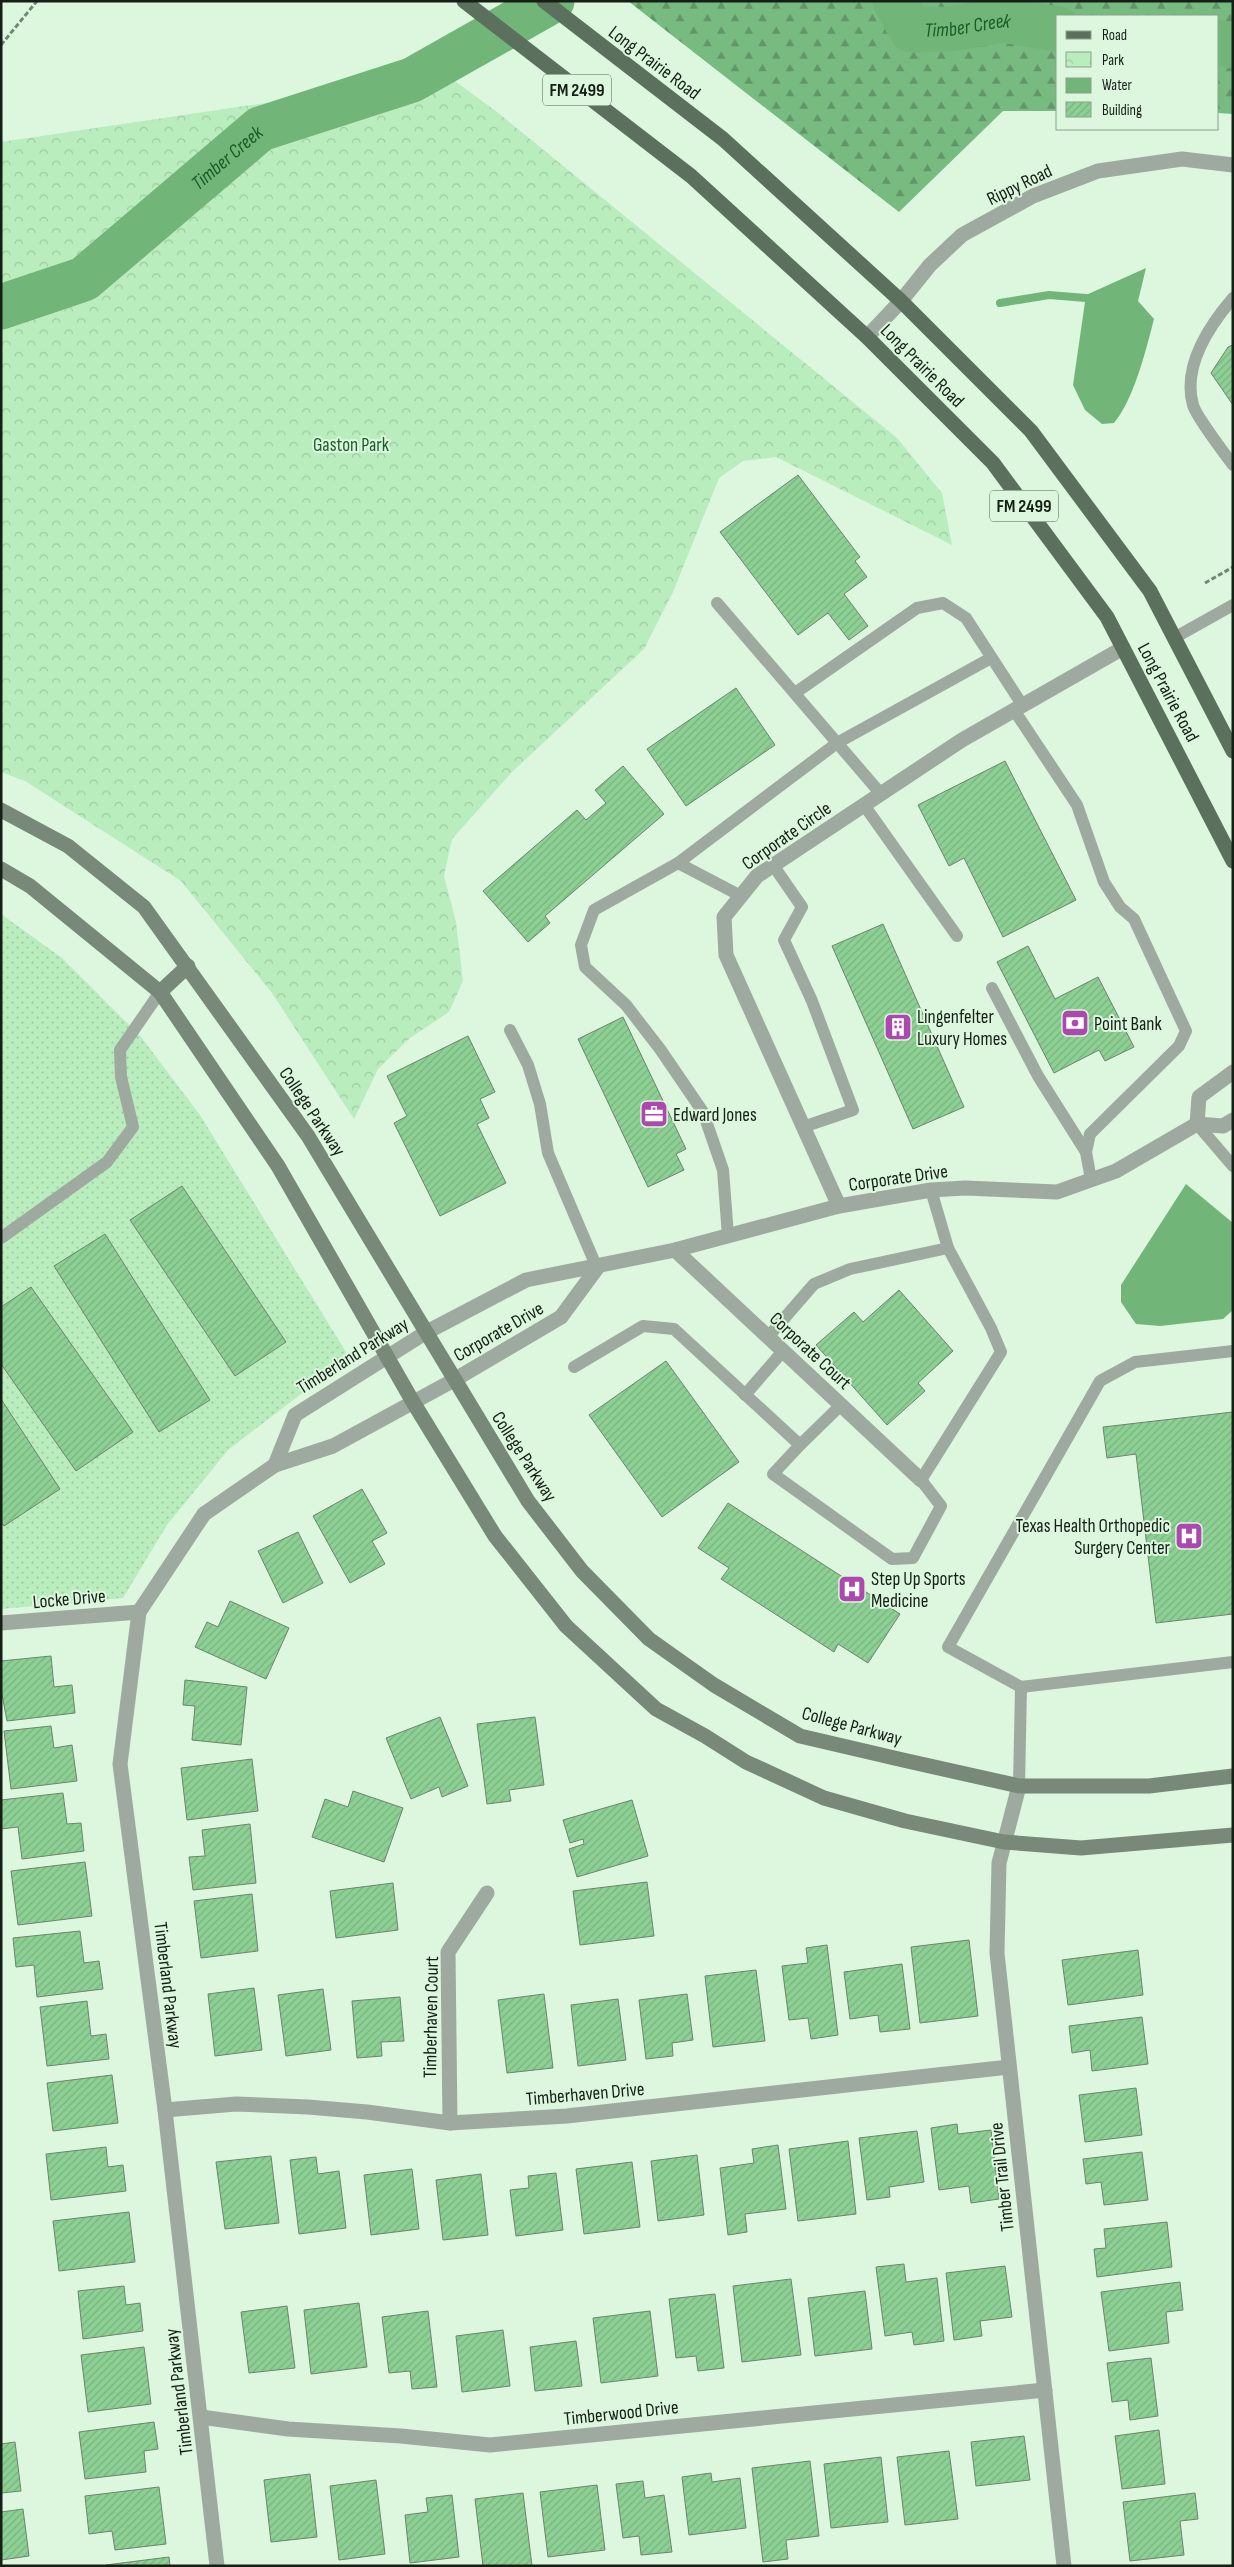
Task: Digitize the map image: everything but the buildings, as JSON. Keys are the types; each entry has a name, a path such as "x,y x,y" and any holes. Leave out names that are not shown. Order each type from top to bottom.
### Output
{"main road":[{"name":"Long Prairie Road","path":"464,1 691,176 866,337 993,464 1107,617 1233,861"},
{"name":"Long Prairie Road","path":"544,1 723,139 901,301 1031,431 1150,591 1233,751"},
{"name":"College Parkway","path":"1,810 68,846 144,907 308,1136 528,1501 582,1571 649,1639 714,1685 800,1736 1019,1786 1149,1786 1233,1776"},
{"path":"1,869 17,876 160,992 278,1166 413,1402 495,1536 566,1626 656,1709 705,1736 746,1762 824,1798 905,1821 1004,1842 1081,1848 1233,1835"},
{"path":"160,992 188,966"}],"street":[{"name":"Rippy Road","path":"866,337 901,301 930,265 962,236 1033,196 1098,172 1182,159 1233,164"},
{"name":"Corporate Circle","path":"839,1206 726,955 724,916 757,876 773,865 962,740 1123,648"},
{"path":"1233,1072 1199,1097 1197,1124 1223,1126 1233,1120"},
{"name":"Corporate Drive","path":"425,1333 526,1280 597,1268 675,1250 839,1206 932,1190 965,1188 1057,1192 1116,1171 1197,1124"},
{"name":"Corporate Court","path":"675,1250 921,1480"},
{"name":"Corporate Drive","path":"454,1380 561,1317 597,1268"},
{"name":"Timberland Parkway","path":"275,1465 295,1414 425,1333"},
{"name":"Timberland Parkway","path":"217,2566 165,2110 120,1764 139,1612 204,1514 275,1465 333,1446 454,1380"},
{"name":"Locke Drive","path":"1,1623 139,1612"},
{"name":"Timber Trail Drive","path":"1019,1786 999,1863 997,1953 1064,2566"},
{"name":"Timberhaven Court","path":"450,2123 448,1952 487,1893"},
{"name":"Timberhaven Drive","path":"165,2110 236,2104 308,2107 367,2112 450,2123 568,2116 1009,2067"},
{"name":"Timberwood Drive","path":"201,2417 288,2429 402,2436 490,2445 1045,2390"}],"lane":[{"path":"1233,298 1214,320 1190,370 1193,405 1233,465"},
{"path":"717,603 881,794"},
{"path":"795,693 917,608 943,603 966,618 992,658 1019,708 1077,805 1104,882 1120,907 1134,919 1186,1031 1179,1046 1090,1134 1086,1152"},
{"path":"1174,638 1233,605"},
{"path":"728,1236 723,1170 703,1112 660,1049 626,1005 585,967 580,945 594,910 678,863 838,742 992,658"},
{"path":"864,805 957,936"},
{"path":"678,863 741,896"},
{"path":"773,865 802,906 784,940 812,1001 853,1110 803,1127"},
{"path":"992,988 1038,1076 1086,1152 1091,1180"},
{"path":"1,1238 107,1162 133,1127 121,1077 120,1050 160,992"},
{"path":"510,1030 528,1065 540,1104 548,1153 567,1192 597,1268"},
{"path":"1197,1124 1233,1166"},
{"path":"841,1405 773,1474 892,1558 914,1558 941,1506 921,1480 1001,1352 991,1328 948,1248 932,1190"},
{"path":"768,1337 814,1284 850,1269 948,1248"},
{"path":"574,1367 643,1326 674,1329 800,1445"},
{"path":"746,1395 783,1351"},
{"path":"1233,1351 1135,1362 1100,1381 948,1647 1021,1687 1233,1662"},
{"path":"1019,1786 1021,1687"}],"path":[{"path":"1,45 37,1"},
{"path":"1205,583 1233,567"}],"green space":[{"path":"628,1 1233,1 1233,114 1219,113 1219,15 1056,15 1056,111 1003,111 899,212"},
{"name":"Gaston Park","path":"448,76 497,112 897,438 942,493 952,545 776,457 743,461 719,478 673,592 644,649 512,772 452,839 444,876 456,922 463,981 449,1012 410,1038 378,1069 354,1119 272,993 181,881 25,781 1,772 1,142"},
{"path":"1,914 62,958 141,1037 200,1115 346,1352 340,1364 228,1450 167,1525 123,1598 1,1609"}],"water":[{"path":"1146,268 1138,301 1154,319 1147,345 1128,401 1114,423 1102,424 1085,410 1073,385 1086,295"},
{"path":"1186,1184 1233,1223 1233,1310 1223,1319 1160,1326 1136,1324 1121,1302 1121,1285"}],"waterway":[{"name":"Timber Creek","path":"1,307 84,279 260,129 412,80 552,1"},
{"name":"Timber Creek","path":"895,1 911,30 950,29 1003,20 1056,29"},
{"name":"Timber Creek","path":"1219,42 1233,46"},
{"path":"1000,303 1049,295 1086,298"}],"place":[{"name":"Point Bank","path":"1075,1023"},
{"name":"Lingenfelter Luxury Homes","path":"898,1027"},
{"name":"Edward Jones","path":"654,1114"},
{"name":"Texas Health Orthopedic Surgery Center","path":"1189,1536"},
{"name":"Step Up Sports Medicine","path":"852,1589"}]}
